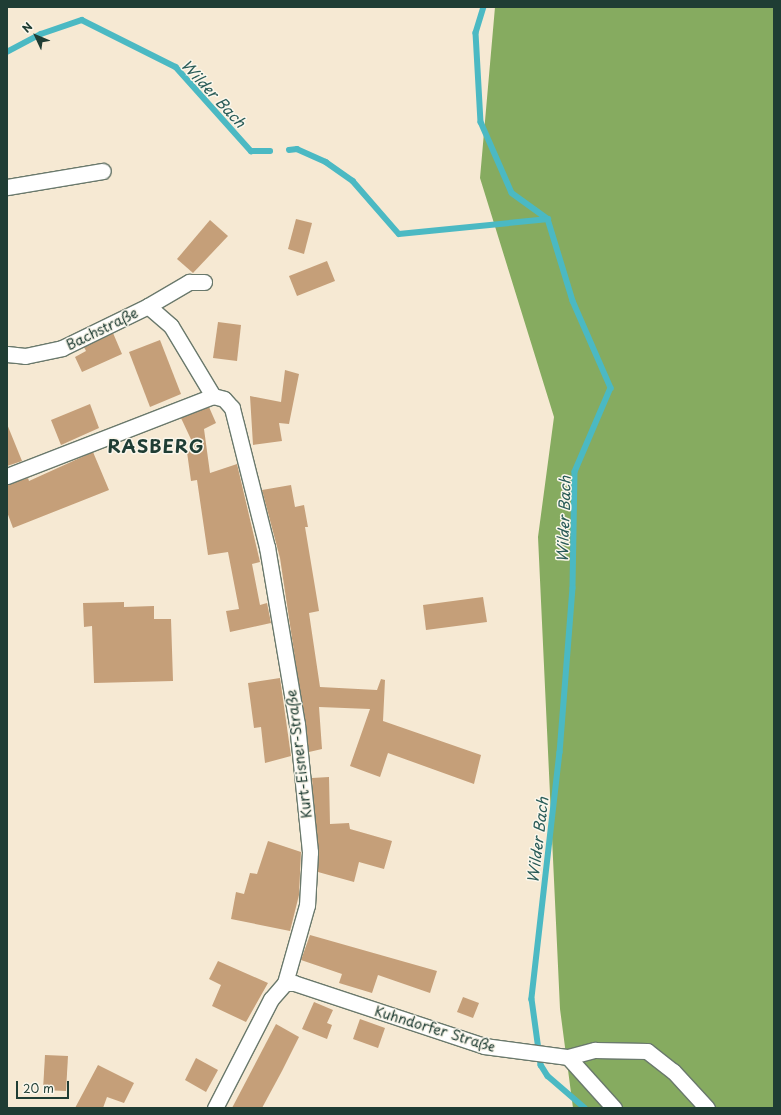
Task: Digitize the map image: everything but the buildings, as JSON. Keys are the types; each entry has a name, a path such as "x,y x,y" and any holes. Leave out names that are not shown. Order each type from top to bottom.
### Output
{"street":[{"path":"7,187 103,171"},
{"name":"Bachstraße","path":"7,354 25,356 62,348 148,306 189,282 204,282"},
{"name":"Bachstraße","path":"148,306 171,326 213,396"},
{"path":"7,476 213,396"},
{"name":"Kurt-Eisner-Straße","path":"213,396 224,399 232,408 267,547 297,724 310,878 300,934 285,983 270,998 215,1108"},
{"name":"Kuhndorfer Straße","path":"285,983 294,983 459,1039 532,1053 553,1054 568,1057"},
{"path":"614,1108 568,1057 595,1050 647,1051 673,1071 707,1108"}],"green space":[{"path":"495,7 774,7 774,1108 573,1108 560,1009 538,537 554,417 480,178"}],"waterway":[{"path":"484,7 476,33 481,122 512,193 548,219"},
{"name":"Wilder Bach","path":"7,52 41,34 82,20 176,67 251,151 270,151"},
{"name":"Wilder Bach","path":"289,150 297,149 326,162 353,181 399,234 548,219"},
{"name":"Wilder Bach","path":"548,219 573,301 611,388 575,472 573,588 560,752 532,999 541,1065 548,1076 585,1108"}],"district":[{"name":"RASBERG","path":"156,446"}]}
